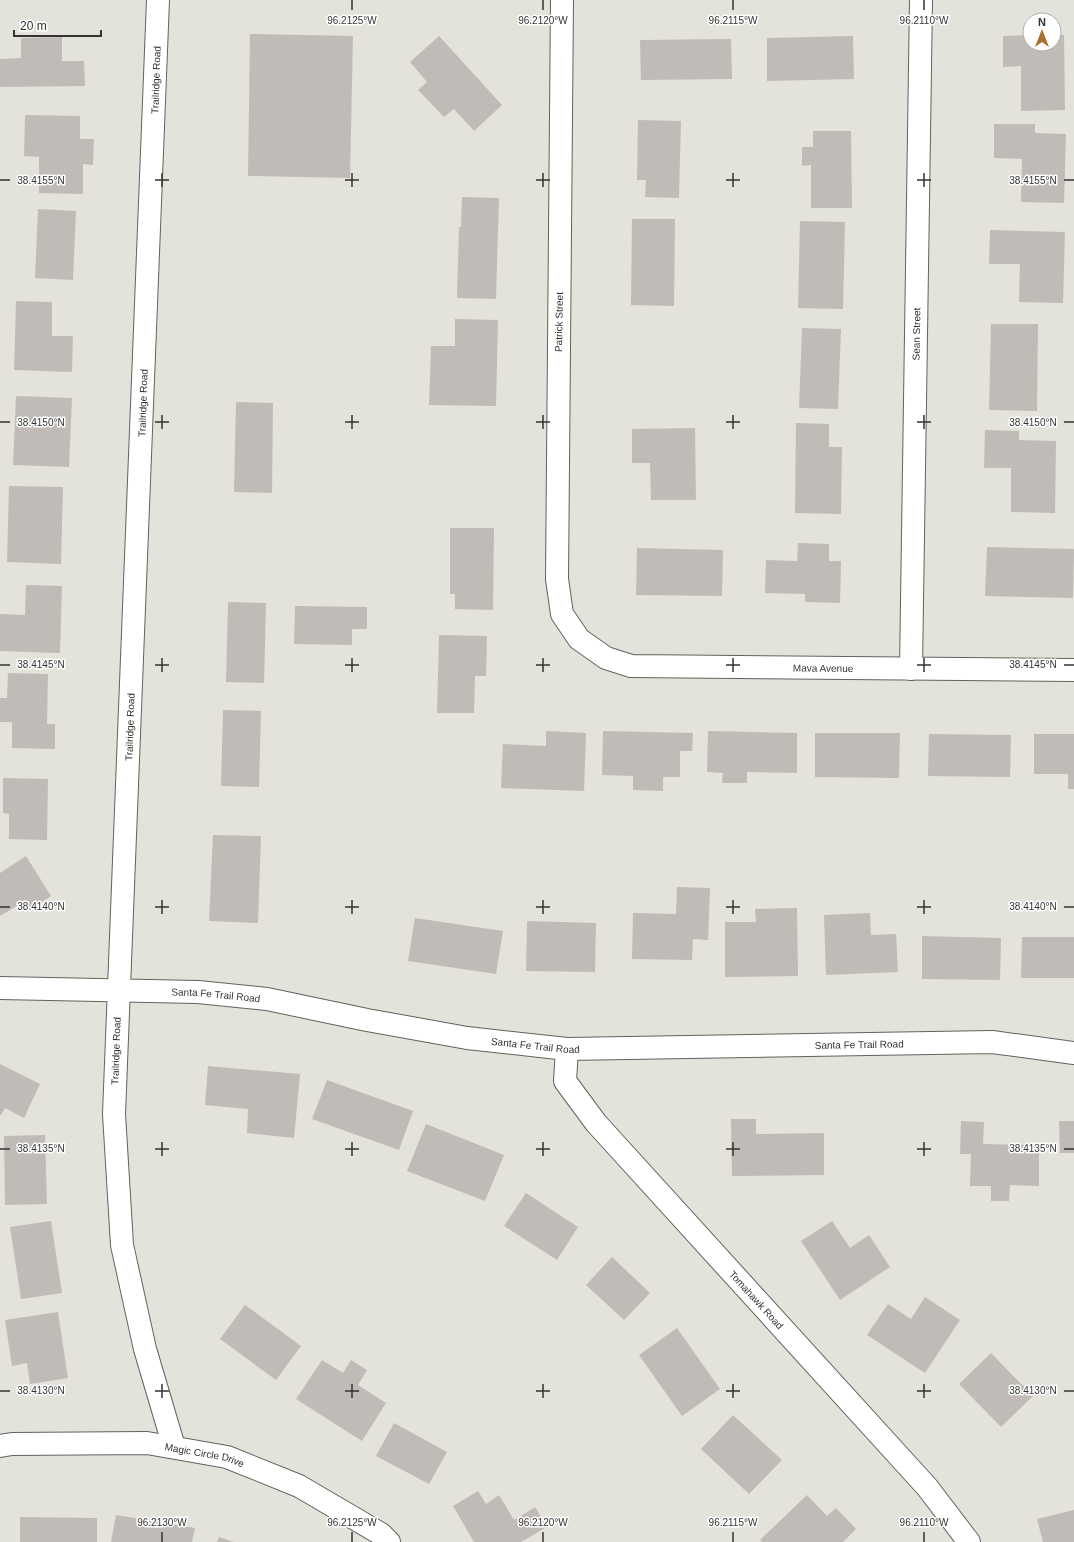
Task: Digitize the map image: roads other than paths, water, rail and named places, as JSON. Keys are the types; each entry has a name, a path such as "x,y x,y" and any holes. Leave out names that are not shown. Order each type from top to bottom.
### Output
{"street":[{"name":"Trailridge Road","path":"158,0 114,1114 122,1245 145,1349 174,1448"},
{"name":"Patrick Street","path":"562,0 557,579 562,614 579,639"},
{"name":"Sean Street","path":"910,669 921,0"},
{"name":"Mava Avenue","path":"579,639 606,658 631,666 1074,670"},
{"name":"Santa Fe Trail Road","path":"0,988 198,992 267,999 367,1020 467,1038 566,1049 992,1042 1074,1053"},
{"name":"Tomahawk Road","path":"566,1049 565,1081 596,1123 926,1487 969,1542"},
{"name":"Magic Circle Drive","path":"0,1446 12,1444 147,1443 227,1457 299,1486 381,1534 389,1542"}]}
